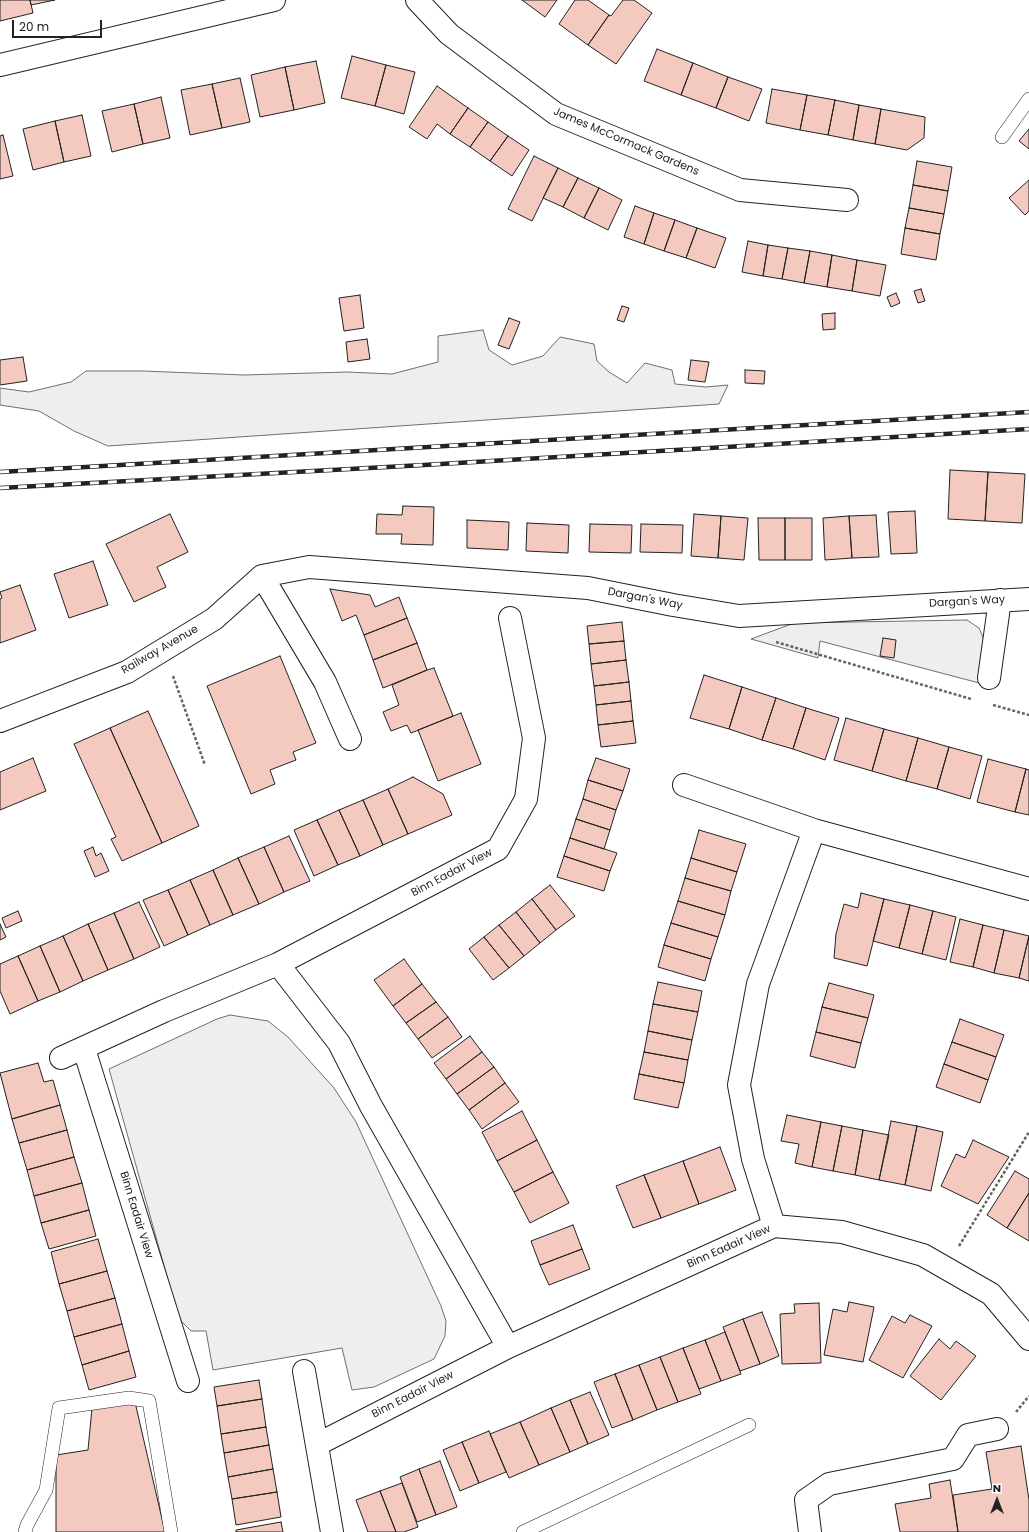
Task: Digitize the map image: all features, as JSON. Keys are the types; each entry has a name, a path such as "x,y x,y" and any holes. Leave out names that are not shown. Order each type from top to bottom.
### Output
{"street":[{"path":"0,65 274,0"},
{"name":"James McCormack Gardens","path":"417,0 449,34 556,114 740,190 847,200"},
{"name":"Dargan's Way","path":"262,576 309,566 588,588 673,605 739,616 1029,599"},
{"path":"262,576 325,682 350,739"},
{"name":"Railway Avenue","path":"0,721 127,672 214,619 262,576"},
{"path":"989,678 1000,600"},
{"name":"Binn Eadair View","path":"61,1058 164,1011 278,964 498,849 526,799 534,738 510,618"},
{"path":"684,785 814,830 1029,889"},
{"path":"774,1226 753,1159 739,1085 758,984 814,830"},
{"path":"278,964 339,1042 371,1106 508,1347"},
{"name":"Binn Eadair View","path":"84,1048 188,1382"},
{"name":"Binn Eadair View","path":"318,1444 508,1347 774,1226 842,1232 923,1255 991,1294 1029,1339"},
{"path":"304,1371 318,1444 332,1532"},
{"path":"810,1532 806,1500 829,1484 953,1459 968,1435 997,1429"}],"lane":[{"path":"1002,137 1029,99"},
{"path":"25,1532 27,1525 46,1490 59,1408 129,1398 149,1401 170,1532"},
{"path":"523,1532 749,1425"}],"path":[{"path":"773,642 976,700"},
{"path":"163,649 205,765"},
{"path":"991,704 1029,715"},
{"path":"945,1268 1029,1132"}],"shaded area":[{"path":"483,330 489,350 512,365 543,356 560,337 594,344 597,361 609,372 627,383 645,363 672,370 675,384 706,387 728,385 719,404 108,446 74,431 39,411 0,405 0,388 29,392 71,382 86,371 143,371 244,375 347,372 392,374 438,362 438,336"},
{"path":"967,620 979,628 987,647 983,684 820,641 818,658 751,639 794,623"},
{"path":"230,1015 268,1021 288,1037 334,1088 356,1122 441,1306 446,1321 445,1336 434,1359 374,1387 352,1390 342,1348 213,1370 206,1331 191,1331 181,1321 175,1305 109,1069 217,1019"}],"building":[{"path":"0,0 30,0 33,13 0,21"},
{"path":"30,0 55,0 31,5"},
{"path":"522,0 557,0 545,17"},
{"path":"575,0 588,0 609,15 588,45 559,24"},
{"path":"623,0 634,0 652,13 616,64 588,45 609,15 611,16"},
{"path":"657,49 693,63 681,95 644,81"},
{"path":"352,56 386,65 375,106 341,98"},
{"path":"316,61 325,103 294,110 285,67"},
{"path":"693,63 728,77 716,108 681,95"},
{"path":"386,65 415,72 404,114 375,106"},
{"path":"285,67 294,110 260,117 251,75"},
{"path":"728,77 762,89 749,121 716,108"},
{"path":"240,78 250,122 222,128 212,84"},
{"path":"212,84 222,128 190,135 181,90"},
{"path":"437,86 468,108 450,134 437,124 427,139 409,127"},
{"path":"772,89 807,95 800,130 766,123"},
{"path":"807,95 835,100 828,135 800,130"},
{"path":"161,97 170,138 143,144 134,104"},
{"path":"835,100 859,105 853,140 828,135"},
{"path":"134,104 143,144 112,152 102,111"},
{"path":"859,105 881,109 875,144 853,140"},
{"path":"468,108 488,122 470,147 450,134"},
{"path":"881,109 925,117 924,138 907,150 875,144"},
{"path":"82,115 91,156 64,162 55,121"},
{"path":"55,121 64,162 33,170 23,129"},
{"path":"488,122 508,136 490,161 470,147"},
{"path":"1029,129 1029,149 1019,141"},
{"path":"3,135 13,176 0,179 0,136"},
{"path":"508,136 529,150 512,176 490,161"},
{"path":"534,156 558,168 532,221 508,209"},
{"path":"917,161 952,167 948,191 913,185"},
{"path":"558,168 578,178 563,207 543,198"},
{"path":"578,178 599,188 584,218 563,207"},
{"path":"1029,180 1029,211 1025,215 1009,198"},
{"path":"913,185 948,191 944,214 909,208"},
{"path":"599,188 622,200 608,230 584,218"},
{"path":"635,206 654,213 644,244 624,237"},
{"path":"909,208 944,214 940,234 905,228"},
{"path":"654,213 675,220 664,251 644,244"},
{"path":"675,220 697,228 686,258 664,251"},
{"path":"697,228 726,238 715,268 686,258"},
{"path":"905,228 940,234 936,260 901,254"},
{"path":"748,241 768,245 763,276 742,272"},
{"path":"768,245 788,248 782,279 763,276"},
{"path":"788,248 810,251 804,283 782,279"},
{"path":"810,251 832,255 827,287 804,283"},
{"path":"832,255 857,260 852,291 827,287"},
{"path":"857,260 886,265 880,296 852,291"},
{"path":"921,289 925,301 918,303 914,291"},
{"path":"896,293 900,303 891,307 887,297"},
{"path":"360,295 364,328 344,331 339,298"},
{"path":"622,306 629,308 624,322 617,320"},
{"path":"835,313 835,329 823,330 822,314"},
{"path":"509,318 520,322 509,349 498,345"},
{"path":"367,339 370,359 348,362 346,342"},
{"path":"23,357 27,381 0,385 0,360"},
{"path":"691,360 709,362 705,382 688,380"},
{"path":"745,370 765,371 764,384 745,383"},
{"path":"950,470 988,472 985,521 948,519"},
{"path":"988,472 1025,474 1022,523 985,521"},
{"path":"403,506 434,507 433,545 401,544 402,534 376,534 377,514 402,515"},
{"path":"915,511 917,553 891,554 888,512"},
{"path":"170,514 188,552 157,567 166,587 134,602 106,544"},
{"path":"694,514 721,516 718,558 691,556"},
{"path":"876,515 879,557 852,558 849,516"},
{"path":"721,516 748,518 744,560 718,558"},
{"path":"849,516 852,558 825,560 823,518"},
{"path":"758,518 785,518 785,560 759,560"},
{"path":"785,518 812,518 812,560 785,560"},
{"path":"467,520 509,522 508,550 467,548"},
{"path":"527,523 569,525 568,553 526,551"},
{"path":"590,524 632,525 631,553 589,552"},
{"path":"641,524 683,525 682,553 640,552"},
{"path":"93,561 108,605 69,618 54,574"},
{"path":"20,585 36,630 0,643 0,599 2,598 0,592"},
{"path":"330,589 370,595 375,607 399,597 407,618 364,635 356,615 342,621"},
{"path":"407,618 417,643 373,660 364,635"},
{"path":"622,622 624,641 589,644 587,626"},
{"path":"883,638 896,640 894,658 880,656"},
{"path":"624,641 626,660 591,664 589,644"},
{"path":"417,643 427,670 383,688 373,660"},
{"path":"280,656 316,743 293,752 296,760 270,770 275,784 251,794 207,686"},
{"path":"626,660 629,682 594,686 591,664"},
{"path":"434,668 453,716 411,733 407,725 391,731 383,712 399,705 392,685"},
{"path":"704,675 742,687 729,729 690,718"},
{"path":"629,682 631,701 596,705 594,686"},
{"path":"742,687 776,698 762,740 729,729"},
{"path":"776,698 806,708 793,749 762,740"},
{"path":"631,701 633,721 598,725 596,705"},
{"path":"806,708 839,718 825,760 793,749"},
{"path":"148,711 199,826 162,843 110,728"},
{"path":"461,713 481,764 438,781 418,730"},
{"path":"846,718 884,729 872,771 834,760"},
{"path":"633,721 636,743 601,747 598,725"},
{"path":"110,728 162,843 122,861 111,839 116,837 74,744"},
{"path":"884,729 918,738 906,781 872,771"},
{"path":"918,738 949,747 937,789 906,781"},
{"path":"949,747 982,756 970,799 937,789"},
{"path":"33,758 46,791 0,810 0,772"},
{"path":"596,758 630,769 623,791 588,780"},
{"path":"988,759 1026,769 1015,812 977,802"},
{"path":"1026,769 1029,770 1029,815 1015,812"},
{"path":"413,777 443,794 452,815 408,834 388,789"},
{"path":"588,780 623,791 616,810 583,799"},
{"path":"388,789 408,834 383,845 363,800"},
{"path":"583,799 616,810 610,830 576,819"},
{"path":"363,800 383,845 360,856 339,810"},
{"path":"339,810 360,856 338,865 317,820"},
{"path":"576,819 610,830 604,849 570,838"},
{"path":"317,820 338,865 314,876 294,830"},
{"path":"699,830 746,844 737,872 691,858"},
{"path":"289,836 310,881 284,892 264,847"},
{"path":"570,838 617,853 610,871 564,856"},
{"path":"93,847 96,856 101,853 109,871 95,877 84,851"},
{"path":"264,847 284,892 259,904 238,858"},
{"path":"564,856 610,871 604,891 557,877"},
{"path":"238,858 259,904 233,915 213,870"},
{"path":"691,858 737,872 731,891 685,878"},
{"path":"213,870 233,915 210,925 190,880"},
{"path":"685,878 731,891 725,915 678,901"},
{"path":"190,880 210,925 188,935 168,890"},
{"path":"550,885 575,916 556,930 532,899"},
{"path":"168,890 188,935 164,946 143,900"},
{"path":"861,893 884,899 867,966 834,958 836,934 844,904 858,908"},
{"path":"532,899 556,930 540,943 516,912"},
{"path":"884,899 910,905 899,948 873,941"},
{"path":"678,901 725,915 718,937 671,923"},
{"path":"139,902 160,947 134,959 114,913"},
{"path":"910,905 933,911 922,954 899,948"},
{"path":"18,911 22,921 6,928 2,918"},
{"path":"933,911 956,917 946,960 922,954"},
{"path":"516,912 540,943 524,956 499,925"},
{"path":"114,913 134,959 108,970 88,924"},
{"path":"960,919 983,925 973,967 950,962"},
{"path":"671,923 718,937 711,959 664,945"},
{"path":"0,924 6,937 0,940"},
{"path":"88,924 108,970 83,981 63,936"},
{"path":"499,925 524,956 509,968 484,937"},
{"path":"983,925 1004,930 994,973 973,967"},
{"path":"1004,930 1029,936 1019,978 994,973"},
{"path":"63,936 83,981 60,992 40,946"},
{"path":"1029,936 1029,981 1019,978"},
{"path":"484,937 509,968 493,980 469,949"},
{"path":"664,945 711,959 705,981 658,967"},
{"path":"40,946 60,992 38,1001 18,956"},
{"path":"18,956 38,1001 10,1014 0,991 0,964"},
{"path":"404,959 422,984 393,1006 374,980"},
{"path":"658,982 702,991 698,1012 653,1004"},
{"path":"829,983 874,995 868,1018 822,1007"},
{"path":"422,984 436,1002 406,1023 393,1006"},
{"path":"436,1002 448,1017 418,1039 406,1023"},
{"path":"653,1004 698,1012 692,1040 648,1031"},
{"path":"822,1007 868,1018 861,1043 816,1032"},
{"path":"448,1017 462,1037 432,1058 418,1039"},
{"path":"960,1019 1004,1035 996,1057 952,1042"},
{"path":"648,1031 692,1040 688,1060 644,1052"},
{"path":"816,1032 861,1043 855,1068 810,1056"},
{"path":"470,1036 482,1052 446,1079 434,1063"},
{"path":"952,1042 996,1057 988,1080 944,1064"},
{"path":"482,1052 494,1067 457,1094 446,1079"},
{"path":"644,1052 688,1060 684,1083 639,1074"},
{"path":"38,1063 44,1082 53,1080 60,1105 12,1119 0,1073"},
{"path":"944,1064 988,1080 980,1103 936,1087"},
{"path":"494,1067 505,1083 469,1110 457,1094"},
{"path":"639,1074 684,1083 678,1108 634,1099"},
{"path":"505,1083 519,1102 482,1129 469,1110"},
{"path":"60,1105 67,1130 19,1143 12,1119"},
{"path":"522,1111 537,1140 497,1161 482,1132"},
{"path":"787,1115 821,1122 812,1167 795,1163 799,1144 781,1141"},
{"path":"891,1121 917,1126 905,1185 879,1180"},
{"path":"821,1122 842,1126 833,1171 812,1167"},
{"path":"842,1126 863,1130 855,1175 833,1171"},
{"path":"917,1126 943,1132 931,1191 905,1185"},
{"path":"67,1130 74,1157 27,1170 19,1143"},
{"path":"863,1130 889,1135 879,1180 855,1175"},
{"path":"537,1140 553,1172 514,1192 497,1161"},
{"path":"973,1140 1009,1157 978,1204 941,1186 956,1154 965,1158"},
{"path":"720,1147 736,1190 699,1204 683,1161"},
{"path":"74,1157 82,1183 34,1196 27,1170"},
{"path":"683,1161 699,1204 661,1218 644,1175"},
{"path":"1015,1171 1029,1179 1029,1193 1007,1228 987,1215"},
{"path":"553,1172 569,1203 530,1223 514,1192"},
{"path":"644,1175 661,1218 633,1228 616,1186"},
{"path":"82,1183 89,1210 41,1223 34,1196"},
{"path":"1029,1193 1029,1241 1007,1228"},
{"path":"89,1210 96,1236 49,1249 41,1223"},
{"path":"573,1225 582,1249 540,1265 531,1241"},
{"path":"98,1239 107,1271 59,1284 51,1252"},
{"path":"582,1249 590,1269 549,1285 540,1265"},
{"path":"107,1271 115,1298 67,1311 59,1284"},
{"path":"115,1298 122,1324 74,1337 67,1311"},
{"path":"849,1302 874,1307 863,1362 824,1355 833,1309 847,1312"},
{"path":"819,1303 821,1363 782,1364 780,1314 795,1313 794,1304"},
{"path":"762,1312 779,1356 760,1364 743,1319"},
{"path":"910,1315 932,1326 903,1378 869,1360 892,1316 905,1323"},
{"path":"743,1319 760,1364 740,1371 723,1327"},
{"path":"122,1324 129,1351 82,1365 74,1337"},
{"path":"725,1332 741,1374 721,1381 705,1340"},
{"path":"939,1339 950,1349 956,1341 976,1356 941,1400 910,1376"},
{"path":"705,1340 721,1381 699,1389 683,1348"},
{"path":"683,1348 701,1394 678,1402 660,1357"},
{"path":"129,1351 136,1377 89,1390 82,1365"},
{"path":"660,1357 678,1402 657,1410 639,1365"},
{"path":"639,1365 657,1410 633,1420 615,1374"},
{"path":"615,1374 633,1420 612,1428 594,1382"},
{"path":"259,1380 262,1399 217,1406 214,1387"},
{"path":"590,1392 609,1435 588,1444 570,1400"},
{"path":"262,1399 266,1427 221,1434 217,1406"},
{"path":"570,1400 588,1444 570,1452 551,1408"},
{"path":"135,1402 165,1532 56,1532 56,1455 88,1450 92,1408"},
{"path":"551,1408 570,1452 539,1465 520,1422"},
{"path":"520,1422 539,1465 509,1478 490,1434"},
{"path":"266,1427 269,1445 224,1453 221,1434"},
{"path":"489,1431 506,1472 479,1483 462,1442"},
{"path":"462,1442 479,1483 460,1491 443,1450"},
{"path":"269,1445 273,1469 228,1477 224,1453"},
{"path":"1021,1446 1029,1500 1029,1532 958,1532 953,1495 992,1489 986,1452"},
{"path":"440,1461 457,1507 436,1515 419,1469"},
{"path":"273,1469 277,1492 232,1499 228,1477"},
{"path":"419,1469 436,1515 417,1522 400,1477"},
{"path":"950,1480 958,1532 900,1532 895,1504 931,1498 929,1484"},
{"path":"402,1483 418,1527 404,1532 396,1532 380,1491"},
{"path":"380,1491 396,1532 368,1532 356,1500"},
{"path":"277,1492 281,1517 236,1525 232,1499"},
{"path":"281,1522 283,1532 236,1532 236,1530"}],"railway":[{"path":"0,472 1029,412"},
{"path":"0,488 424,465 1029,429"}]}
